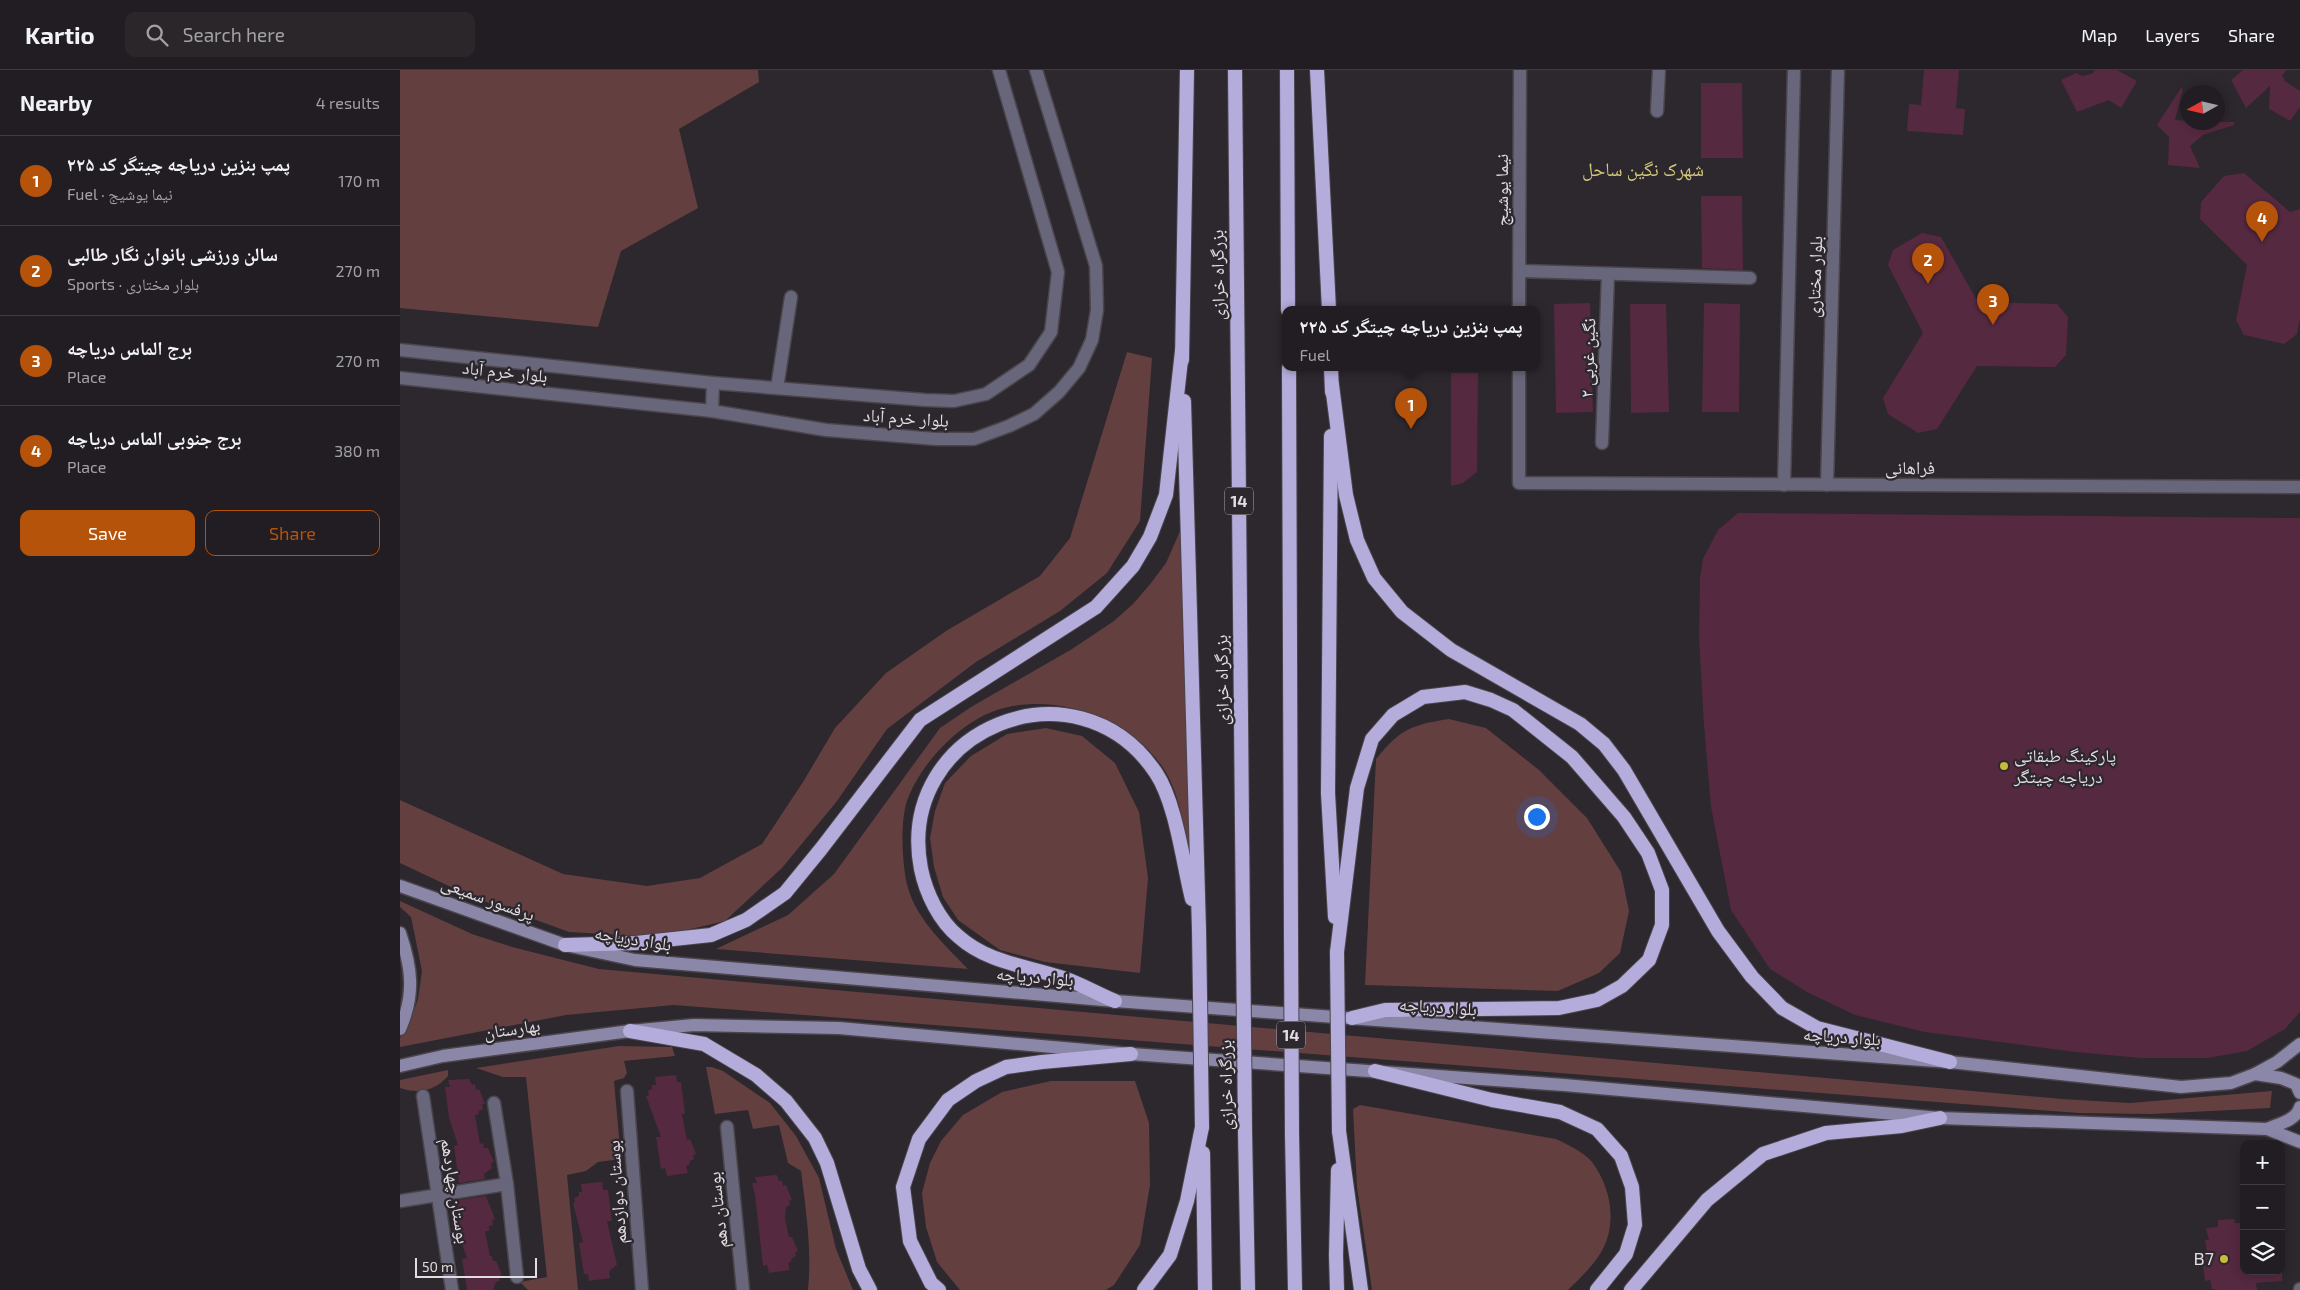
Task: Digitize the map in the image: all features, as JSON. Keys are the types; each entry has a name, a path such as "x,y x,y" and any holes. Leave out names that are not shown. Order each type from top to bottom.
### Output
{"highway":[{"path":"1187,70 1182,351 1199,930 1205,1290"},
{"name":"بزرگراه خرازی","path":"1235,70 1248,1290"},
{"path":"1287,70 1288,306"},
{"path":"1317,70 1328,306"},
{"path":"565,945 636,943 711,935 746,920 785,893 822,849 920,720 1096,608 1133,566 1150,537 1166,495 1182,351"},
{"name":"14","path":"1288,371 1292,1134 1295,1290"},
{"path":"1331,371 1346,495 1357,540 1374,578 1402,612 1451,650 1580,724 1604,744 1624,770 1718,931 1752,977 1782,1008 1816,1028 1950,1062"},
{"path":"1332,385 1328,793 1337,952 1339,1131 1337,1290"},
{"path":"1337,952 1357,788 1372,739 1393,715 1423,697 1465,692 1491,700 1513,710 1572,757 1624,816 1648,853 1662,890 1662,925 1649,960 1622,986 1597,1000 1559,1008 1385,1010 1352,1018"},
{"path":"1115,1001 1064,978 1008,963 982,952 959,937 944,920 932,900 923,877 918,853 918,829 924,801 935,776 952,754 981,733 1006,721 1034,714 1066,714 1093,722 1117,734 1137,749 1157,774 1170,802 1199,930"},
{"path":"630,1031 704,1044 756,1075 786,1101 815,1138 827,1163 859,1269 870,1290"},
{"path":"939,1290 931,1283 910,1241 903,1187 919,1140 948,1100 976,1081 1006,1067 1131,1054"},
{"path":"1375,1071 1492,1100 1560,1112 1596,1129 1621,1156 1632,1187 1635,1225 1626,1254 1597,1290"},
{"path":"1631,1290 1707,1200 1763,1154 1826,1133 1902,1126 1940,1118"},
{"path":"1144,1290 1170,1255 1187,1201 1202,1127"},
{"path":"1339,1131 1361,1290"}],"main road":[{"name":"پرفسور سمیعی","path":"400,886 565,945"},
{"path":"400,934 411,980 408,1003 400,1029"},
{"name":"بلوار دریاچه","path":"565,945 635,960 1115,1001 1950,1062 2181,1088 2231,1083 2255,1074 2277,1062 2300,1044"},
{"path":"630,1031 694,1025 840,1028 1131,1054 1375,1071 1940,1118 2267,1129 2300,1142"},
{"name":"بهارستان","path":"400,1066 443,1056 630,1031"},
{"path":"2255,1074 2289,1081 2296,1084 2300,1093"},
{"path":"2267,1129 2285,1122 2299,1112 2300,1107"}],"street":[{"name":"بلوار خرم آباد","path":"400,350 777,388 954,401 986,394 1029,365 1051,332 1058,272 999,70"},
{"name":"بلوار خرم آباد","path":"400,378 712,411 826,430 936,439 974,439 1034,414 1059,392 1079,368 1092,340 1097,310 1096,266 1036,70"},
{"name":"نیما یوشیج","path":"1519,306 1520,70"},
{"path":"1657,111 1659,70"},
{"name":"بلوار مختاری","path":"1784,485 1794,70"},
{"name":"بلوار مختاری","path":"1827,485 1838,70"},
{"path":"1520,271 1750,278"},
{"name":"نگین غربی ۲","path":"1602,443 1608,274"},
{"path":"777,388 791,297"},
{"name":"فراهانی","path":"1519,371 1519,483 2300,487"},
{"path":"712,411 713,383"},
{"name":"بوستان دوازدهم","path":"627,1091 642,1290"},
{"name":"بوستان چهاردهم","path":"423,1096 452,1290"},
{"path":"494,1103 507,1184 517,1277"},
{"name":"بوستان دهم","path":"727,1127 743,1290"},
{"path":"400,1201 507,1184"}],"shaded area":[{"path":"400,70 758,70 759,82 679,129 698,208 621,251 598,327 400,308"},
{"path":"1127,352 1152,358 1140,521 1107,573 1060,611 976,662 887,729 837,801 782,868 725,921 657,937 569,932 470,896 400,863 400,800 563,874 647,886 700,878 762,844 803,782 835,728 886,673 946,631 1040,576 1070,538"},
{"path":"1191,489 1189,853 1180,807 1174,789 1157,760 1140,742 1119,727 1096,716 1072,708 1046,704 1021,705 997,710 983,716 956,734 931,759 921,773 913,787 905,810 903,820 903,857 906,879 912,900 933,932 968,969 716,949 788,915 834,874 940,728 971,707 1072,649 1114,621 1133,604 1166,563 1184,522"},
{"path":"1449,719 1486,728 1539,770 1587,818 1621,872 1629,911 1620,953 1599,973 1558,991 1365,985 1376,759 1392,741 1407,730 1416,726"},
{"path":"1046,728 1082,736 1115,763 1139,812 1148,878 1140,973 1045,962 1000,950 958,920 943,897 934,867 930,838 935,811 945,783 971,756 1007,734"},
{"path":"400,901 472,934 512,947 599,969 2062,1099 2130,1103 2272,1091 2270,1108 2152,1114 2079,1113 674,1005 566,1015 400,1047 400,1038 408,1028 418,999 422,971 411,917 400,907"},
{"path":"619,1046 672,1047 675,1056 624,1061 627,1073 624,1078 614,1081 621,1159 598,1162 586,1171 567,1175 578,1290 528,1290 520,1282 547,1277 526,1077 503,1077 476,1068"},
{"path":"706,1067 723,1071 770,1103 796,1136 819,1178 836,1249 853,1290 808,1290 809,1245 801,1171 788,1163 779,1125 753,1129 748,1110 715,1114"},
{"path":"448,1070 448,1076 432,1088 413,1091 400,1088 400,1080"},
{"path":"1051,1081 1135,1081 1149,1123 1150,1185 1140,1245 1114,1285 1106,1290 960,1290 937,1262 926,1227 922,1193 930,1163 941,1141 963,1115 1002,1092"},
{"path":"1360,1105 1556,1139 1571,1146 1589,1158 1607,1190 1610,1211 1609,1232 1599,1256 1568,1290 1372,1290 1357,1187 1353,1109"}],"building":[{"path":"1924,70 1959,70 1956,108 1965,109 1963,135 1907,131 1909,104 1921,105"},
{"path":"2095,70 2117,70 2137,81 2121,108 2109,100 2077,112 2061,80 2076,73 2082,76 2092,74"},
{"path":"2243,70 2287,70 2282,75 2285,81 2300,91 2300,107 2290,121 2269,109 2270,86 2246,108 2231,80"},
{"path":"1701,83 1742,83 1743,158 1701,158"},
{"path":"2180,90 2180,101 2175,120 2180,120 2180,130 2218,130 2203,135 2190,146 2200,168 2168,165 2169,137 2157,125"},
{"path":"2225,122 2234,122 2234,125 2225,128"},
{"path":"2244,173 2290,212 2300,209 2300,318 2297,334 2284,344 2244,335 2236,320 2247,265 2200,219 2201,202 2224,176"},
{"path":"1701,196 1742,196 1743,270 1702,268"},
{"path":"1922,233 1941,237 1978,302 2057,304 2068,317 2066,355 2055,367 1977,366 1937,429 1918,433 1888,414 1883,398 1923,333 1888,265 1893,250"},
{"path":"1590,303 1593,412 1556,413 1554,304"},
{"path":"1704,303 1740,304 1739,412 1702,412"},
{"path":"1630,304 1666,304 1669,412 1631,413"},
{"path":"1451,373 1478,373 1477,472 1463,483 1451,486"},
{"name":"پارکینگ طبقاتی دریاچه چیتگر","path":"1738,513 2300,518 2300,1012 2285,1029 2247,1051 2208,1058 2141,1058 2075,1052 1925,1032 1855,1015 1807,992 1770,969 1731,910 1711,807 1704,725 1699,638 1700,579 1703,559 1718,530"},
{"path":"676,1075 677,1082 681,1082 685,1114 682,1114 687,1140 690,1139 696,1154 693,1155 694,1159 690,1161 689,1165 686,1166 688,1173 667,1176 665,1168 661,1169 656,1137 661,1137 646,1096 649,1095 648,1091 652,1089 652,1085 656,1085 655,1077"},
{"path":"469,1079 472,1085 475,1084 476,1090 479,1089 485,1104 482,1104 483,1109 479,1111 478,1115 475,1115 480,1144 483,1143 484,1148 488,1148 494,1162 491,1163 492,1168 484,1174 485,1179 459,1183 454,1146 458,1145 449,1118 445,1087 450,1087 448,1080"},
{"path":"777,1175 779,1181 782,1181 783,1186 786,1185 792,1200 789,1201 790,1205 786,1207 785,1219 789,1237 792,1237 798,1251 795,1252 796,1256 792,1258 791,1262 788,1263 790,1270 769,1273 767,1265 763,1266 752,1183 757,1183 755,1177"},
{"path":"602,1182 603,1190 608,1190 612,1221 607,1221 617,1265 609,1271 610,1278 589,1281 588,1274 584,1274 579,1243 583,1242 573,1203 575,1203 574,1198 579,1196 579,1192 582,1192 581,1184"},
{"path":"486,1196 495,1219 492,1220 493,1225 489,1226 489,1231 485,1231 490,1256 492,1256 493,1261 496,1261 502,1275 499,1276 500,1281 496,1282 493,1290 467,1290 462,1259 467,1258 460,1238 455,1203 460,1202 459,1200"},
{"name":"B7","path":"2234,1219 2235,1223 2240,1223 2240,1275 2282,1275 2282,1281 2256,1283 2257,1290 2212,1289 2210,1280 2205,1281 2203,1265 2206,1265 2204,1253 2207,1253 2205,1240 2209,1240 2206,1228 2218,1227 2218,1220"}],"place":[{"name":"برج جنوبی الماس دریاچه","path":"2262,242"},
{"name":"سالن ورزشی بانوان نگار طالبی","path":"1928,284"},
{"name":"برج الماس دریاچه","path":"1993,325"},
{"name":"پمپ بنزین دریاچه چیتگر کد ۲۲۵","path":"1411,429"},
{"name":"پارکینگ طبقاتی دریاچه چیتگر","path":"2004,766"},
{"name":"B7","path":"2224,1259"}],"district":[{"name":"شهرک نگین ساحل","path":"1643,169"}]}
